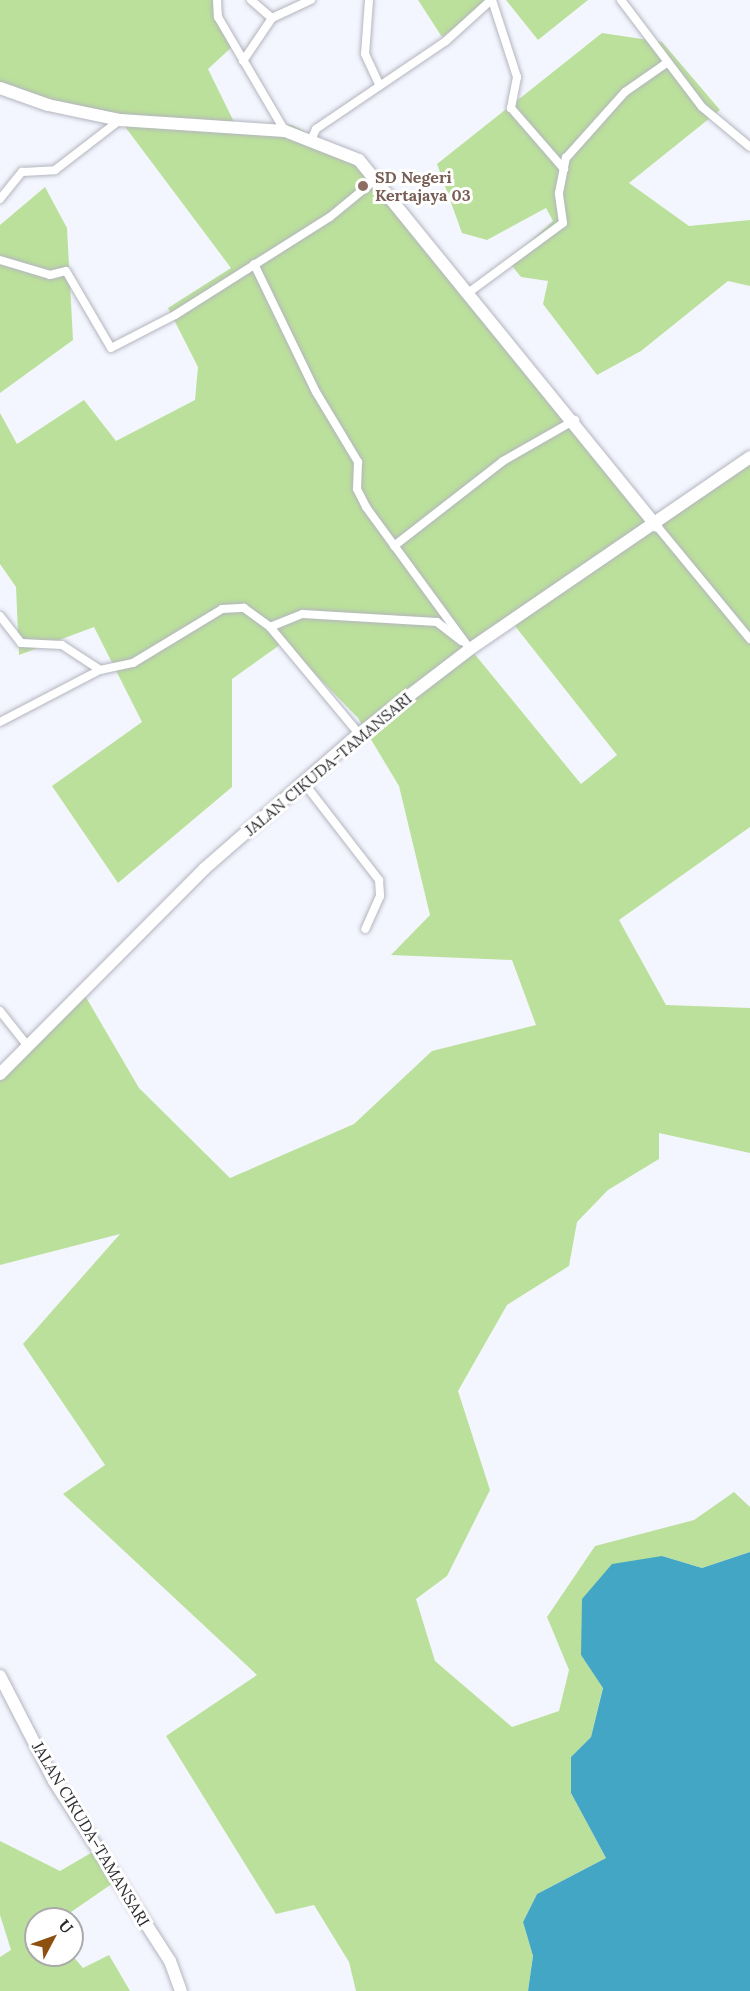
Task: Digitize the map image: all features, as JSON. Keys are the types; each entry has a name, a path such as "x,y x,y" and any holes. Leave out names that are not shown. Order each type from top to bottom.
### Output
{"street":[{"path":"217,0 218,17 285,131"},
{"path":"252,0 272,18"},
{"path":"243,61 272,18 311,0"},
{"path":"369,0 365,54 380,86"},
{"path":"312,138 316,129 446,41 492,0 517,77 511,108 564,170"},
{"path":"621,0 702,107 750,147"},
{"path":"468,293 563,223 566,158 625,92 668,62"},
{"path":"0,88 48,105 120,120 285,131 312,138 359,160 575,420 656,525 750,639"},
{"path":"0,199 22,172 55,170 120,120"},
{"path":"0,260 50,275 66,271 111,348 254,264 375,180"},
{"path":"254,264 316,392 358,462 357,489 394,546 470,649"},
{"path":"394,546 503,461 575,420"},
{"name":"JALAN CIKUDA–TAMANSARI","path":"0,1074 204,869 359,734 470,649 656,525 750,457"},
{"path":"0,722 100,670 133,663 222,609 244,608 270,627 359,734"},
{"path":"270,627 303,614 437,622 470,649"},
{"path":"0,616 21,643 62,645 100,670"},
{"path":"304,783 379,880 380,896 365,929"},
{"path":"0,1011 27,1045"},
{"name":"JALAN CIKUDA–TAMANSARI","path":"0,1676 54,1781 170,1960 181,1991"}],"green space":[{"path":"0,0 215,0 233,46 208,69 234,122 292,125 360,159 655,522 750,454 750,827 619,920 666,1005 750,1008 750,1153 659,1133 659,1159 608,1190 577,1222 569,1266 507,1305 458,1391 490,1490 447,1576 416,1599 435,1661 512,1727 559,1711 569,1670 547,1617 595,1546 694,1520 734,1492 750,1507 750,1552 702,1568 662,1556 581,1655 603,1687 591,1737 571,1757 571,1793 606,1858 537,1894 523,1922 533,1956 528,1991 356,1991 349,1962 314,1905 276,1914 166,1736 257,1675 63,1494 105,1465 23,1344 120,1234 0,1265 0,1074 80,987 139,1088 230,1178 354,1124 432,1051 536,1025 512,960 391,955 430,915 399,786 358,718 284,642 232,679 232,787 118,883 52,786 142,722 94,627 19,655 16,587 0,564 0,413 17,444 84,400 116,441 195,400 198,367 168,308 231,268 117,116 0,90","holes":["511,621 617,755 581,784 468,646"]},
{"path":"418,0 492,0 442,37"},
{"path":"506,0 588,0 538,40"},
{"path":"602,33 662,42 720,110 629,183 689,226 750,220 750,286 728,281 641,351 597,375 543,304 548,281 521,277 508,261 553,221 546,208 487,240 462,233 437,164"},
{"path":"45,187 67,228 73,340 0,393 0,225"},
{"path":"0,1841 60,1871 96,1850 116,1881 78,1907 24,1907 24,1967 83,1968 109,1955 130,1991 0,1991 0,1957 11,1950 0,1915"}],"water":[{"path":"750,1552 750,1991 528,1991 533,1956 523,1922 537,1894 606,1858 571,1793 571,1757 591,1737 603,1688 581,1655 582,1599 612,1564 662,1556 702,1568"}],"place":[{"name":"SD Negeri Kertajaya 03","path":"363,186"}]}
